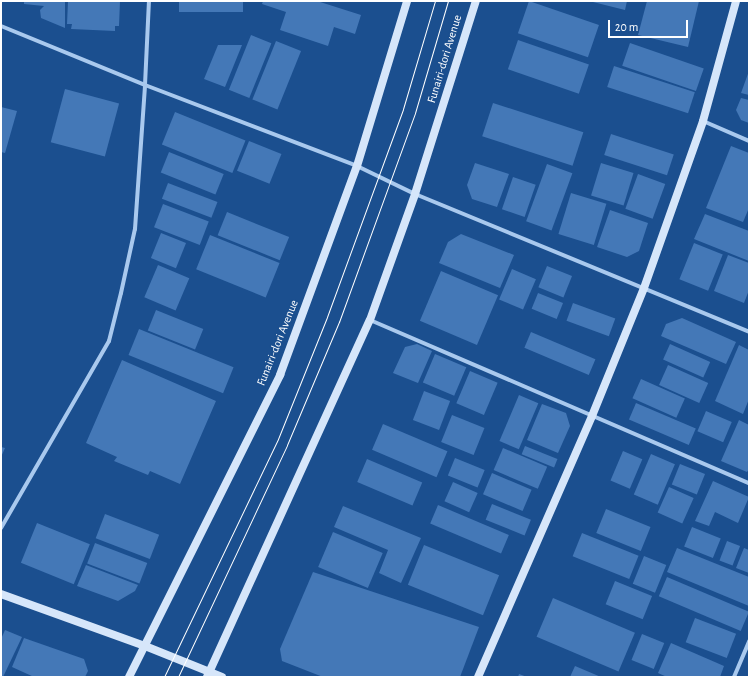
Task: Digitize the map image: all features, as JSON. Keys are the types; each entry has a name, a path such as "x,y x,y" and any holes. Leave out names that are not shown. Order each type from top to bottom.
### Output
{"street":[{"path":"1,528 109,341 135,229 149,1"},
{"name":"Funairi-dori Avenue","path":"129,677 280,374 357,166 407,1"},
{"name":"Funairi-dori Avenue","path":"208,675 370,320 415,194 476,1"},
{"path":"478,677 592,416 644,288 704,121 736,1"},
{"path":"1,26 145,85 357,166 415,194 749,332"},
{"path":"704,121 749,141"},
{"path":"370,320 749,483"},
{"path":"1,594 145,646 208,675 222,677"},
{"path":"734,677 749,642"}],"building":[{"path":"24,1 65,1 65,28 41,18 40,10 44,6 24,4"},
{"path":"68,1 120,1 119,26 115,26 115,31 71,29 72,24 67,24"},
{"path":"179,1 243,1 243,12 179,12"},
{"path":"263,1 317,1 361,15 355,34 334,27 328,46 280,30 286,12 262,4"},
{"path":"529,1 599,25 588,57 518,33"},
{"path":"589,1 627,1 625,10"},
{"path":"647,1 699,1 688,47 638,35"},
{"path":"251,35 271,43 249,98 229,90"},
{"path":"518,40 589,64 579,94 508,69"},
{"path":"276,41 301,51 277,110 252,99"},
{"path":"630,43 704,68 696,91 622,66"},
{"path":"218,45 242,45 225,87 204,79"},
{"path":"614,66 695,92 688,113 607,87"},
{"path":"749,71 749,95 741,93"},
{"path":"65,89 119,103 105,157 51,142"},
{"path":"741,98 749,100 749,123 741,120 736,110"},
{"path":"493,103 583,132 573,166 482,136"},
{"path":"1,107 17,111 5,153 1,152"},
{"path":"175,112 245,140 232,173 162,144"},
{"path":"611,134 674,154 667,175 604,155"},
{"path":"249,141 281,154 269,184 237,171"},
{"path":"731,146 749,153 749,208 743,222 706,208"},
{"path":"169,152 224,174 215,194 161,172"},
{"path":"475,163 509,174 497,207 472,199 467,185"},
{"path":"601,163 634,173 624,205 591,196"},
{"path":"547,164 572,173 552,231 526,221"},
{"path":"638,174 665,184 653,219 625,209"},
{"path":"513,177 536,185 525,217 502,209"},
{"path":"168,183 217,202 211,218 162,199"},
{"path":"571,193 606,204 594,245 558,234"},
{"path":"163,204 209,222 200,245 154,227"},
{"path":"610,210 648,223 639,251 627,257 597,247"},
{"path":"227,212 289,237 280,260 218,235"},
{"path":"705,214 749,231 749,261 694,239"},
{"path":"161,233 186,243 176,268 151,258"},
{"path":"461,234 514,255 500,288 439,263 448,242"},
{"path":"210,235 280,263 266,297 196,269"},
{"path":"694,243 723,255 708,291 679,279"},
{"path":"728,255 749,263 749,290 744,303 714,291"},
{"path":"158,265 189,278 176,311 144,297"},
{"path":"547,266 572,276 563,297 538,287"},
{"path":"512,269 536,279 523,310 499,299"},
{"path":"441,271 498,295 477,345 420,321"},
{"path":"538,293 563,303 557,319 532,309"},
{"path":"573,303 615,318 609,336 567,321"},
{"path":"156,310 203,329 195,350 148,330"},
{"path":"682,318 736,342 726,364 661,336 666,324"},
{"path":"139,329 234,367 223,393 129,355"},
{"path":"531,332 595,359 589,375 524,348"},
{"path":"417,344 432,351 418,383 393,373 405,347"},
{"path":"670,344 710,362 703,377 663,360"},
{"path":"739,345 749,350 749,399 743,414 715,401"},
{"path":"435,354 466,367 454,396 423,383"},
{"path":"122,360 216,401 180,484 150,471 148,475 114,461 117,457 86,443"},
{"path":"668,365 708,383 699,403 659,385"},
{"path":"470,371 498,383 484,415 456,403"},
{"path":"641,379 685,399 676,418 632,398"},
{"path":"424,391 450,401 439,430 413,420"},
{"path":"519,395 538,403 519,449 499,441"},
{"path":"636,403 696,428 689,445 629,420"},
{"path":"542,404 566,413 570,426 558,453 527,440"},
{"path":"706,411 732,422 723,442 697,431"},
{"path":"452,415 484,428 474,455 441,442"},
{"path":"739,420 749,425 749,469 747,472 721,461"},
{"path":"383,424 447,451 436,477 372,450"},
{"path":"525,446 557,459 554,467 522,454"},
{"path":"1,447 5,448 1,457"},
{"path":"503,448 547,467 538,489 494,470"},
{"path":"623,451 642,459 630,489 610,480"},
{"path":"651,454 675,464 658,505 634,495"},
{"path":"455,458 485,470 478,488 448,476"},
{"path":"367,459 422,482 412,505 357,482"},
{"path":"680,464 705,474 697,495 672,484"},
{"path":"492,473 532,490 523,511 483,494"},
{"path":"713,481 749,497 738,523 715,512 709,526 695,521"},
{"path":"453,482 478,493 469,512 444,501"},
{"path":"669,487 694,498 682,524 658,513"},
{"path":"492,504 531,520 525,535 486,520"},
{"path":"438,505 509,535 501,553 430,523"},
{"path":"343,506 421,538 401,583 379,573 388,550 334,527"},
{"path":"606,509 651,527 641,551 596,533"},
{"path":"105,514 159,535 150,559 96,538"},
{"path":"37,523 90,544 74,584 21,563"},
{"path":"692,527 721,539 713,558 684,546"},
{"path":"333,532 383,553 368,588 318,567"},
{"path":"582,533 639,556 629,579 573,556"},
{"path":"727,541 740,546 733,566 719,561"},
{"path":"95,543 147,563 139,584 87,564"},
{"path":"424,545 499,575 483,615 408,585"},
{"path":"677,548 749,577 749,606 667,572"},
{"path":"744,548 749,550 749,573 736,568"},
{"path":"644,556 666,565 655,593 633,584"},
{"path":"86,565 138,585 135,591 118,601 77,586"},
{"path":"313,572 479,627 460,677 323,677 282,661 280,649"},
{"path":"667,577 749,612 741,631 659,596"},
{"path":"615,581 652,596 643,619 606,604"},
{"path":"553,598 635,633 619,671 537,637"},
{"path":"695,618 736,634 727,658 686,642"},
{"path":"5,630 22,637 3,677 1,677 1,639"},
{"path":"642,634 664,643 654,669 632,660"},
{"path":"24,638 84,659 88,671 85,677 34,677 12,667"},
{"path":"671,643 724,666 720,677 667,677 658,673"},
{"path":"575,666 601,677 570,677"},
{"path":"519,674 527,677 518,677"}],"tram line":[{"path":"164,677 278,439 327,317 403,109 435,1"},
{"path":"178,677 287,445 339,322 415,113 448,1"}]}
